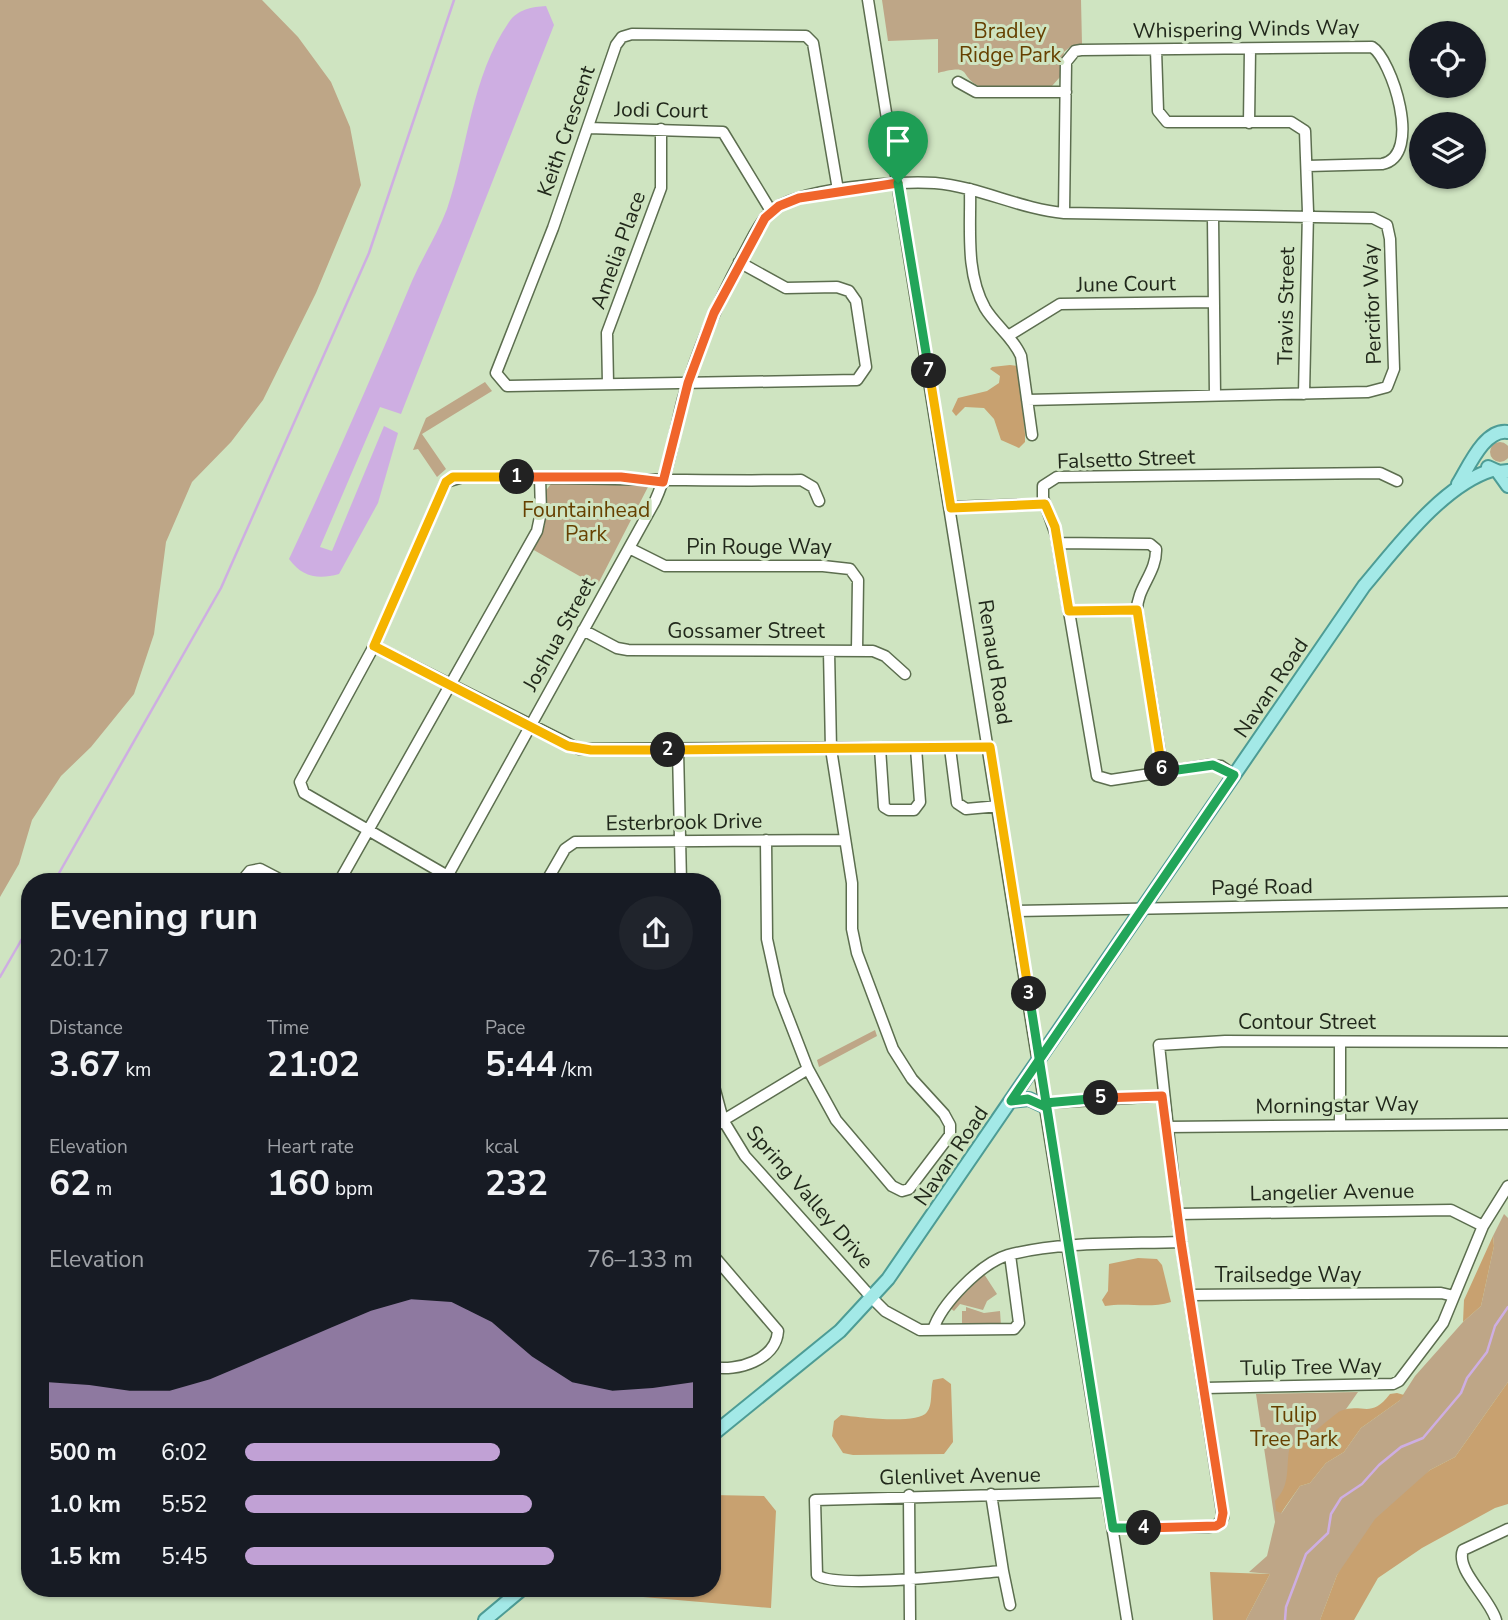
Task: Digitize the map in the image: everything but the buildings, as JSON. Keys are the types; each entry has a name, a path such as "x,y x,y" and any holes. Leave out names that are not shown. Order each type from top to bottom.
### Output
{"main road":[{"name":"Navan Road","path":"1454,491 1486,438 1506,431"},
{"path":"1482,447 1482,458 1499,471 1508,486"},
{"name":"Navan Road","path":"721,1428 830,1339 871,1297 920,1236 1364,586 1412,532 1454,491 1472,477 1499,471"},
{"path":"1011,1101 1028,1099 1046,1105"},
{"path":"485,1620 512,1597"}],"street":[{"name":"Renaud Road","path":"868,0 990,747 1127,1620"},
{"name":"Keith Crescent","path":"739,262 786,288 838,287 849,291 856,301 866,367 863,375 857,380 507,386 500,381 496,373 553,228 616,45 622,37 632,34 806,36 813,43 838,190"},
{"name":"Whispering Winds Way","path":"1064,214 1066,62 1074,51 1367,47 1378,51 1404,123 1399,154 1393,160 1382,164 1307,166"},
{"path":"1156,50 1157,110 1162,120 1171,124 1249,122 1250,49"},
{"path":"958,82 976,92 1066,92"},
{"name":"Travis Street","path":"1249,122 1291,122 1302,126 1307,138 1304,394"},
{"name":"Jodi Court","path":"588,128 723,132 771,211"},
{"name":"Amelia Place","path":"608,384 607,333 661,188 661,129"},
{"name":"Percifor Way","path":"898,183 936,183 970,189 1028,209 1064,214 1373,218 1387,226 1394,369 1391,383 1380,390 1027,400"},
{"path":"771,211 799,198 898,183"},
{"path":"970,189 972,273 987,311 1008,336 1020,356 1032,435"},
{"name":"Joshua Street","path":"454,873 663,482 688,383 720,298 771,211"},
{"path":"1213,218 1215,395"},
{"name":"June Court","path":"1008,336 1060,304 1213,302"},
{"name":"Falsetto Street","path":"1045,504 1043,486 1057,477 1380,473 1396,481"},
{"path":"438,873 304,793 300,782 374,646 446,482 453,477 621,477 663,482 801,480 813,487 819,501"},
{"path":"344,873 537,531 541,512 540,477"},
{"path":"951,508 1045,504 1058,543 1096,774 1109,780 1213,765 1234,775"},
{"path":"1058,543 1153,545 1156,557 1137,600 1137,610 1163,772"},
{"name":"Pin Rouge Way","path":"629,548 666,566 823,566 850,569 858,580 857,650"},
{"path":"1069,611 1137,610"},
{"name":"Gossamer Street","path":"583,629 617,648 628,650 857,650 885,656 905,674"},
{"path":"374,646 579,749 990,747"},
{"path":"766,840 770,957 779,994 808,1069 836,1120 892,1186 897,1190 909,1189 950,1135 950,1125 944,1114 912,1079 893,1049 857,953 852,929 852,883 831,749 830,651"},
{"path":"880,748 884,807 902,811 914,810 920,802 916,748"},
{"path":"950,748 957,803 966,809 999,806"},
{"path":"678,750 681,873"},
{"name":"Esterbrook Drive","path":"551,873 565,849 575,842 844,840"},
{"path":"249,873 260,869 268,873"},
{"name":"Pagé Road","path":"1016,911 1508,902"},
{"path":"1340,1042 1340,1125"},
{"name":"Contour Street","path":"1162,1096 1158,1048 1161,1043 1508,1042"},
{"path":"723,1120 808,1069"},
{"path":"1046,1105 1070,1099 1162,1096"},
{"name":"Trailsedge Way","path":"1162,1096 1190,1295 1441,1293 1454,1297"},
{"name":"Spring Valley Drive","path":"721,1113 745,1156 871,1297 885,1311 913,1328 1009,1331 1018,1326 1010,1255"},
{"name":"Morningstar Way","path":"1166,1127 1508,1124"},
{"path":"1454,1297 1483,1226 1508,1186"},
{"name":"Langelier Avenue","path":"1177,1214 1451,1210 1483,1226"},
{"path":"933,1330 936,1320 962,1287 982,1270 1010,1255 1069,1247 1181,1242"},
{"path":"721,1264 778,1331 773,1347 754,1362 739,1368 721,1367"},
{"path":"1113,1528 1208,1527 1221,1523 1223,1513 1190,1295"},
{"name":"Tulip Tree Way","path":"1205,1388 1393,1384 1399,1381 1433,1339 1454,1297"},
{"name":"Glenlivet Avenue","path":"910,1579 831,1581 817,1575 815,1500 909,1495 1107,1492"},
{"path":"991,1494 1010,1605"},
{"path":"909,1495 910,1620"},
{"path":"1496,1620 1486,1599 1461,1564 1461,1556 1464,1550 1508,1529"},
{"path":"910,1579 1003,1571"}],"green space":[{"path":"0,0 262,0 298,37 331,82 350,127 361,185 316,293 263,400 231,442 192,482 166,542 154,634 134,694 91,747 61,776 32,820 19,864 0,897"},
{"name":"Bradley Ridge Park","path":"882,0 1081,0 1082,44 1070,47 1064,52 1060,77 1052,86 981,87 962,70 938,73 938,39 888,41"},
{"path":"485,382 492,391 422,434 446,469 437,477 418,449 413,450 426,418"},
{"path":"1500,442 1507,445 1507,459 1500,462 1493,459 1490,452 1493,445"},
{"name":"Fountainhead Park","path":"553,481 643,482 649,485 597,586 532,549 545,525 545,492"},
{"path":"875,1030 877,1036 819,1067 817,1060"},
{"name":"Tulip Tree Park","path":"1504,1214 1508,1218 1508,1382 1455,1457 1430,1470 1337,1575 1320,1620 1246,1620 1270,1574 1249,1572 1267,1556 1275,1522 1256,1394 1358,1392 1300,1475 1281,1514 1300,1486 1310,1483 1326,1463 1344,1452 1361,1428 1399,1401 1415,1376 1463,1322 1481,1306 1494,1246 1493,1236"},
{"path":"984,1274 997,1294 987,1301 983,1310 960,1304 954,1311 950,1308"},
{"path":"966,1307 984,1313 1000,1311 1001,1326 996,1323 962,1326 962,1311 966,1311"}],"shaded area":[{"path":"546,6 554,25 401,414 380,407 320,547 332,551 384,426 398,433 378,503 339,574 311,576 299,570 289,559 412,281 447,209 486,66 496,43 517,14"},
{"path":"1018,366 1025,434 1025,442 1019,448 1001,440 994,419 984,408 965,407 956,416 952,411 958,398 987,391 999,383 1000,376 990,369 992,367"},
{"path":"1493,1236 1494,1246 1481,1306 1463,1322 1464,1300"},
{"path":"1138,1258 1157,1259 1162,1265 1171,1302 1105,1306 1102,1300 1108,1291 1109,1264"},
{"path":"943,1378 951,1384 953,1442 944,1454 853,1455 843,1453 832,1436 834,1421 841,1415 887,1419 921,1416 927,1412 930,1405 933,1380"},
{"path":"1508,1382 1508,1504 1495,1508 1422,1548 1378,1578 1354,1620 1320,1620 1337,1575 1375,1519 1430,1470 1455,1457"},
{"path":"1390,1394 1404,1395 1361,1428 1344,1452 1326,1463 1310,1483 1300,1486 1281,1513 1276,1511 1275,1501 1286,1481 1290,1446 1308,1436 1340,1411 1371,1408 1383,1402"},
{"path":"721,1495 764,1496 776,1511 771,1608 644,1597 721,1597"},
{"path":"1210,1572 1270,1574 1246,1620 1213,1620"}],"waterway":[{"path":"59,873 221,588 369,253 454,0"},
{"path":"0,977 21,941"},
{"path":"1285,1620 1286,1607 1306,1554 1328,1533 1331,1514 1341,1498 1362,1484 1401,1447 1423,1438 1461,1393 1467,1378 1487,1352 1495,1326 1508,1307"}],"route":[{"path":"898,183 799,198 779,206 765,218 714,313 688,383 663,482 629,477 453,477 446,482 374,646 568,746 579,749 990,747 1016,911 1023,960 1039,1059 1046,1107 1113,1528 1216,1526 1221,1523 1223,1513 1181,1242 1162,1096 1065,1099 1045,1103 1046,1107 1028,1099 1011,1101 1028,1074 1039,1059 1051,1042 1089,987 1234,775 1221,766 1213,765 1163,772 1137,610 1069,611 1055,527 1045,504 972,505 951,508 898,183"}]}
